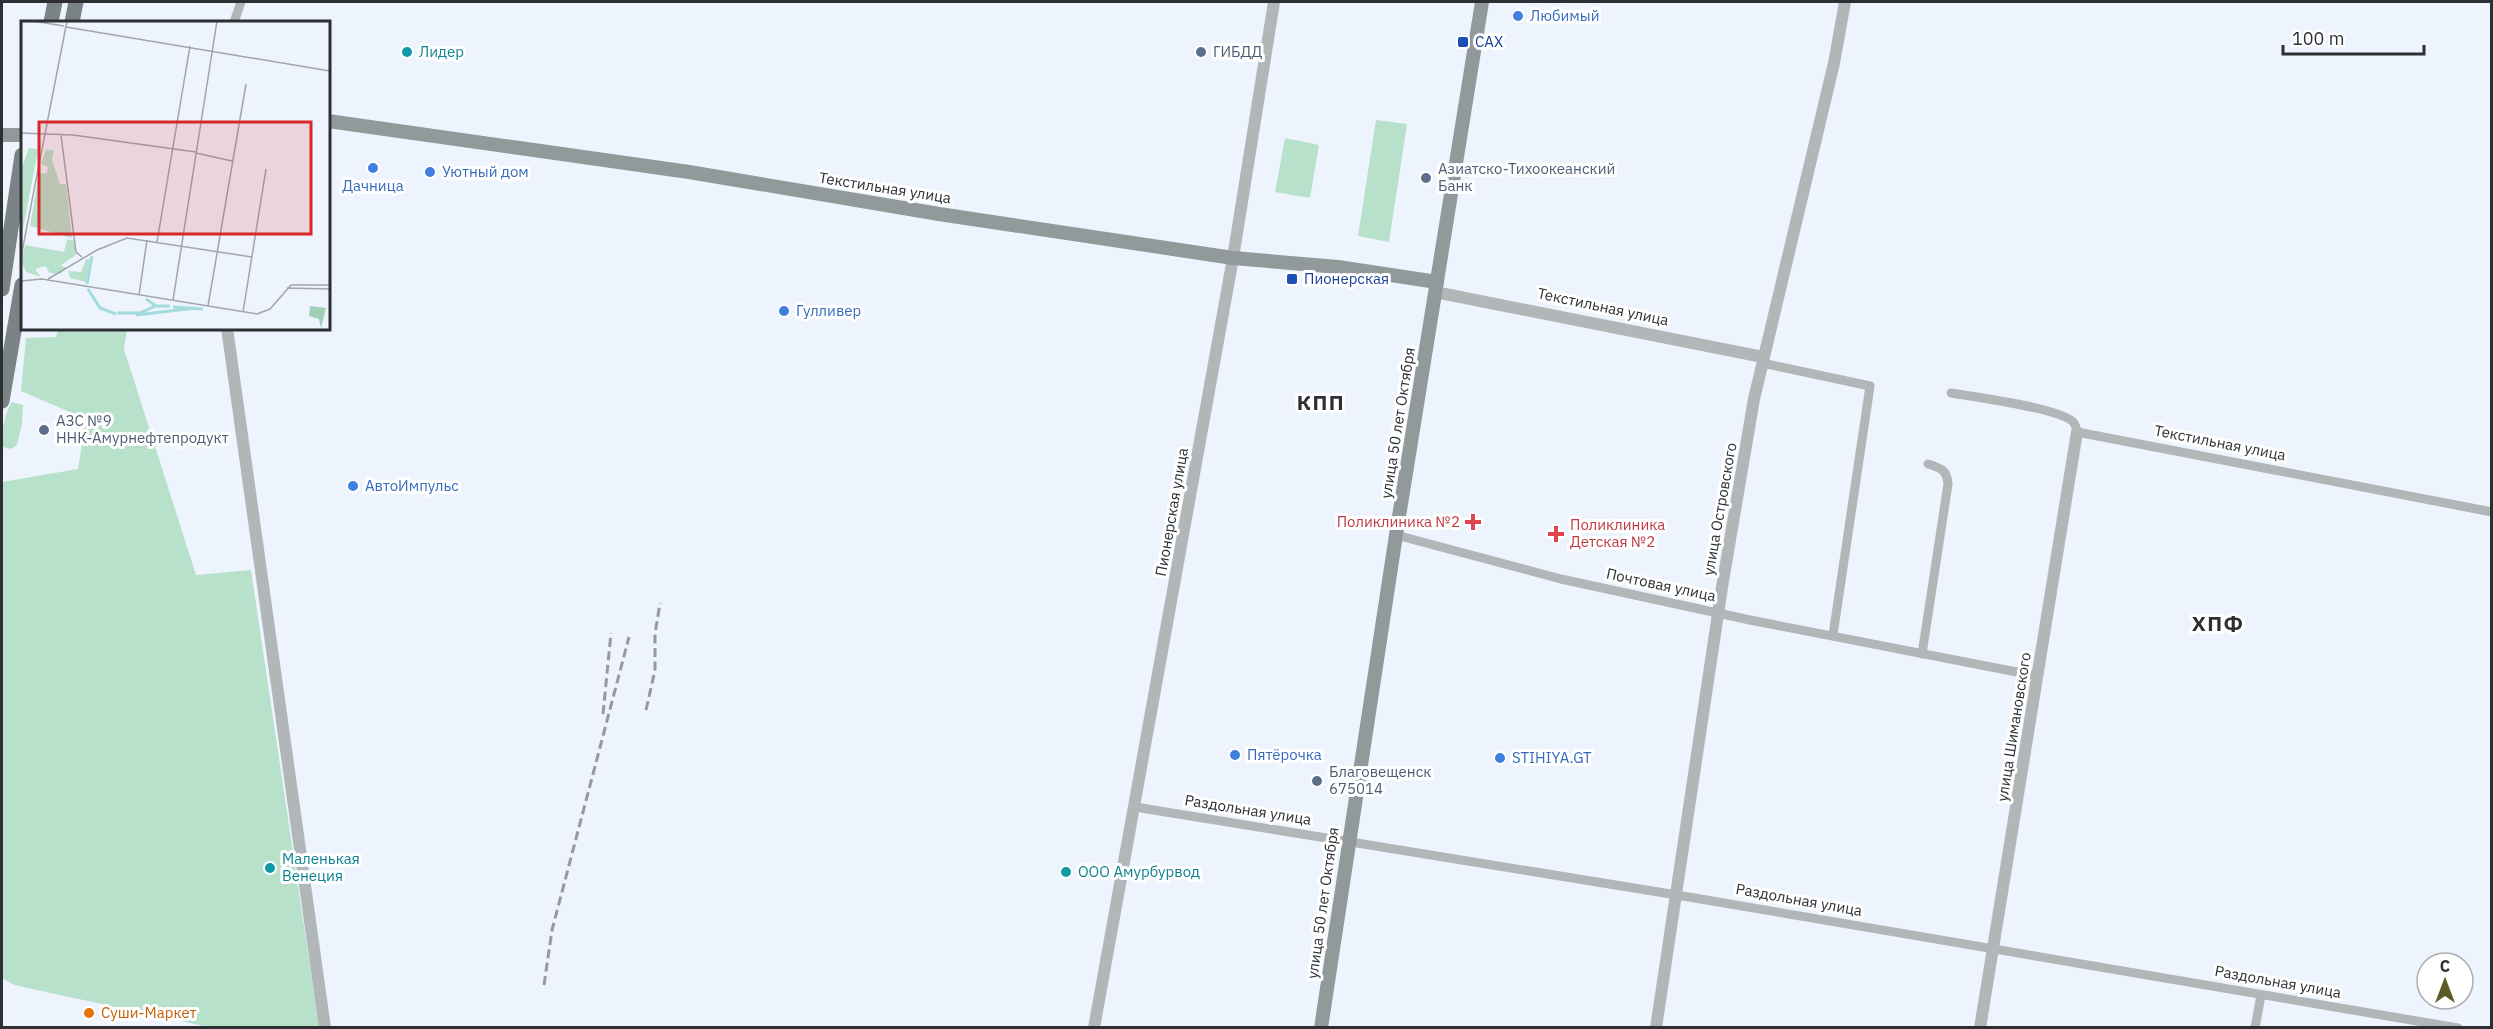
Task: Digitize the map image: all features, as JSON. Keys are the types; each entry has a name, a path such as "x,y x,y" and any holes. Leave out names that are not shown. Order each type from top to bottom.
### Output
{"main road":[{"path":"51,21 55,2"},
{"path":"72,21 76,2"},
{"name":"улица 50 лет Октября","path":"1321,1028 1395,535 1482,2"},
{"name":"Текстильная улица","path":"330,121 689,172 928,212 1233,258 1338,267 1436,287"},
{"path":"2,135 21,135"},
{"path":"2,289 21,163"},
{"path":"2,402 21,291"}],"street":[{"path":"234,21 241,2"},
{"name":"Пионерская улица","path":"1094,1028 1233,258 1274,2"},
{"name":"улица Островского","path":"1656,1028 1719,612 1762,360 1834,63 1845,2"},
{"name":"Текстильная улица","path":"1436,287 1870,386 1833,635"},
{"path":"227,330 325,1028"},
{"path":"1951,393 2044,410 2074,422 2077,432"},
{"name":"Текстильная улица","path":"2077,432 2492,512"},
{"name":"улица Шимановского","path":"1980,1028 2077,432"},
{"path":"1922,654 1948,484 1947,474 1942,469 1928,464"},
{"name":"Почтовая улица","path":"1395,535 1561,579 2037,676"},
{"name":"Раздольная улица","path":"1135,807 1677,895 2458,1028"},
{"path":"2255,1028 2261,995"}],"green space":[{"path":"1376,120 1407,124 1389,242 1358,236"},
{"path":"1285,138 1319,145 1310,198 1275,192"},
{"path":"58,330 127,330 124,349 196,575 251,570 319,1027 208,1027 14,985 2,978 2,482 78,469 86,419 21,391 26,338 56,337"},
{"path":"12,402 23,405 22,424 17,445 11,449 3,447 2,436 5,417"}],"railway":[{"path":"646,710 655,670 655,634 660,603"},
{"path":"603,714 611,633"},
{"path":"544,985 552,930 629,637"}],"place":[{"name":"Любимый","path":"1518,16"},
{"name":"САХ","path":"1463,42"},
{"name":"Лидер","path":"407,52"},
{"name":"ГИБДД","path":"1201,52"},
{"name":"Дачница","path":"373,168"},
{"name":"Уютный дом","path":"430,172"},
{"name":"Азиатско-Тихоокеанский Банк","path":"1426,178"},
{"name":"Пионерская","path":"1292,279"},
{"name":"Гулливер","path":"784,311"},
{"name":"АЗС №9 ННК-Амурнефтепродукт","path":"44,430"},
{"name":"АвтоИмпульс","path":"353,486"},
{"name":"Поликлиника №2","path":"1473,522"},
{"name":"Поликлиника Детская №2","path":"1556,534"},
{"name":"Пятёрочка","path":"1235,755"},
{"name":"STIHIYA.GT","path":"1500,758"},
{"name":"Благовещенск 675014","path":"1317,781"},
{"name":"Маленькая Венеция","path":"270,868"},
{"name":"ООО Амурбурвод","path":"1066,872"},
{"name":"Суши-Маркет","path":"89,1013"}],"district":[{"name":"КПП","path":"1321,403"},
{"name":"ХПФ","path":"2218,624"}]}
